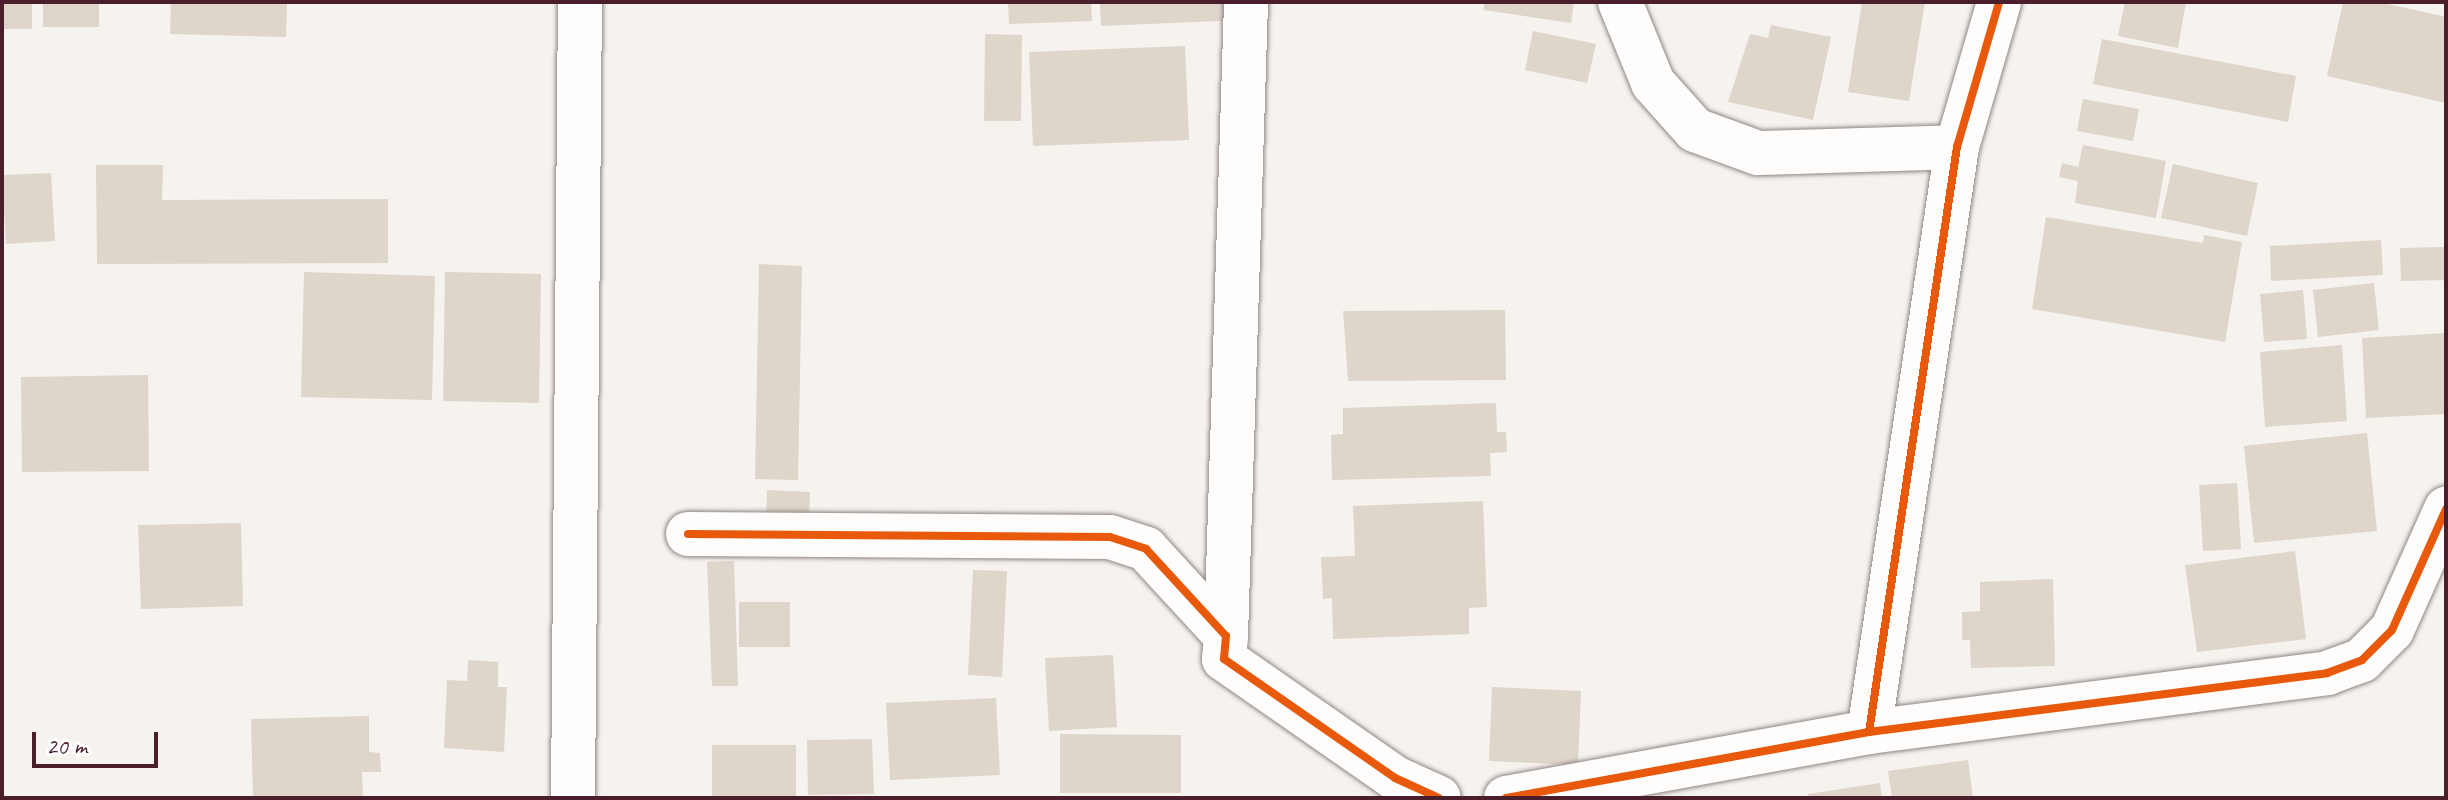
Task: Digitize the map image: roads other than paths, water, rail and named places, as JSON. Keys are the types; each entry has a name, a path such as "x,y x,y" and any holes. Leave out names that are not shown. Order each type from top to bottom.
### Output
{"street":[{"path":"573,798 580,2"},
{"path":"1246,2 1224,659 1395,778 1439,798"},
{"path":"1620,2 1653,83 1695,130 1758,153 1957,147"},
{"path":"1869,732 1957,147 1999,2"},
{"path":"1506,798 1869,732 2327,673 2362,660 2392,630 2446,509"},
{"path":"688,534 1110,537 1146,549 1226,636"}]}
